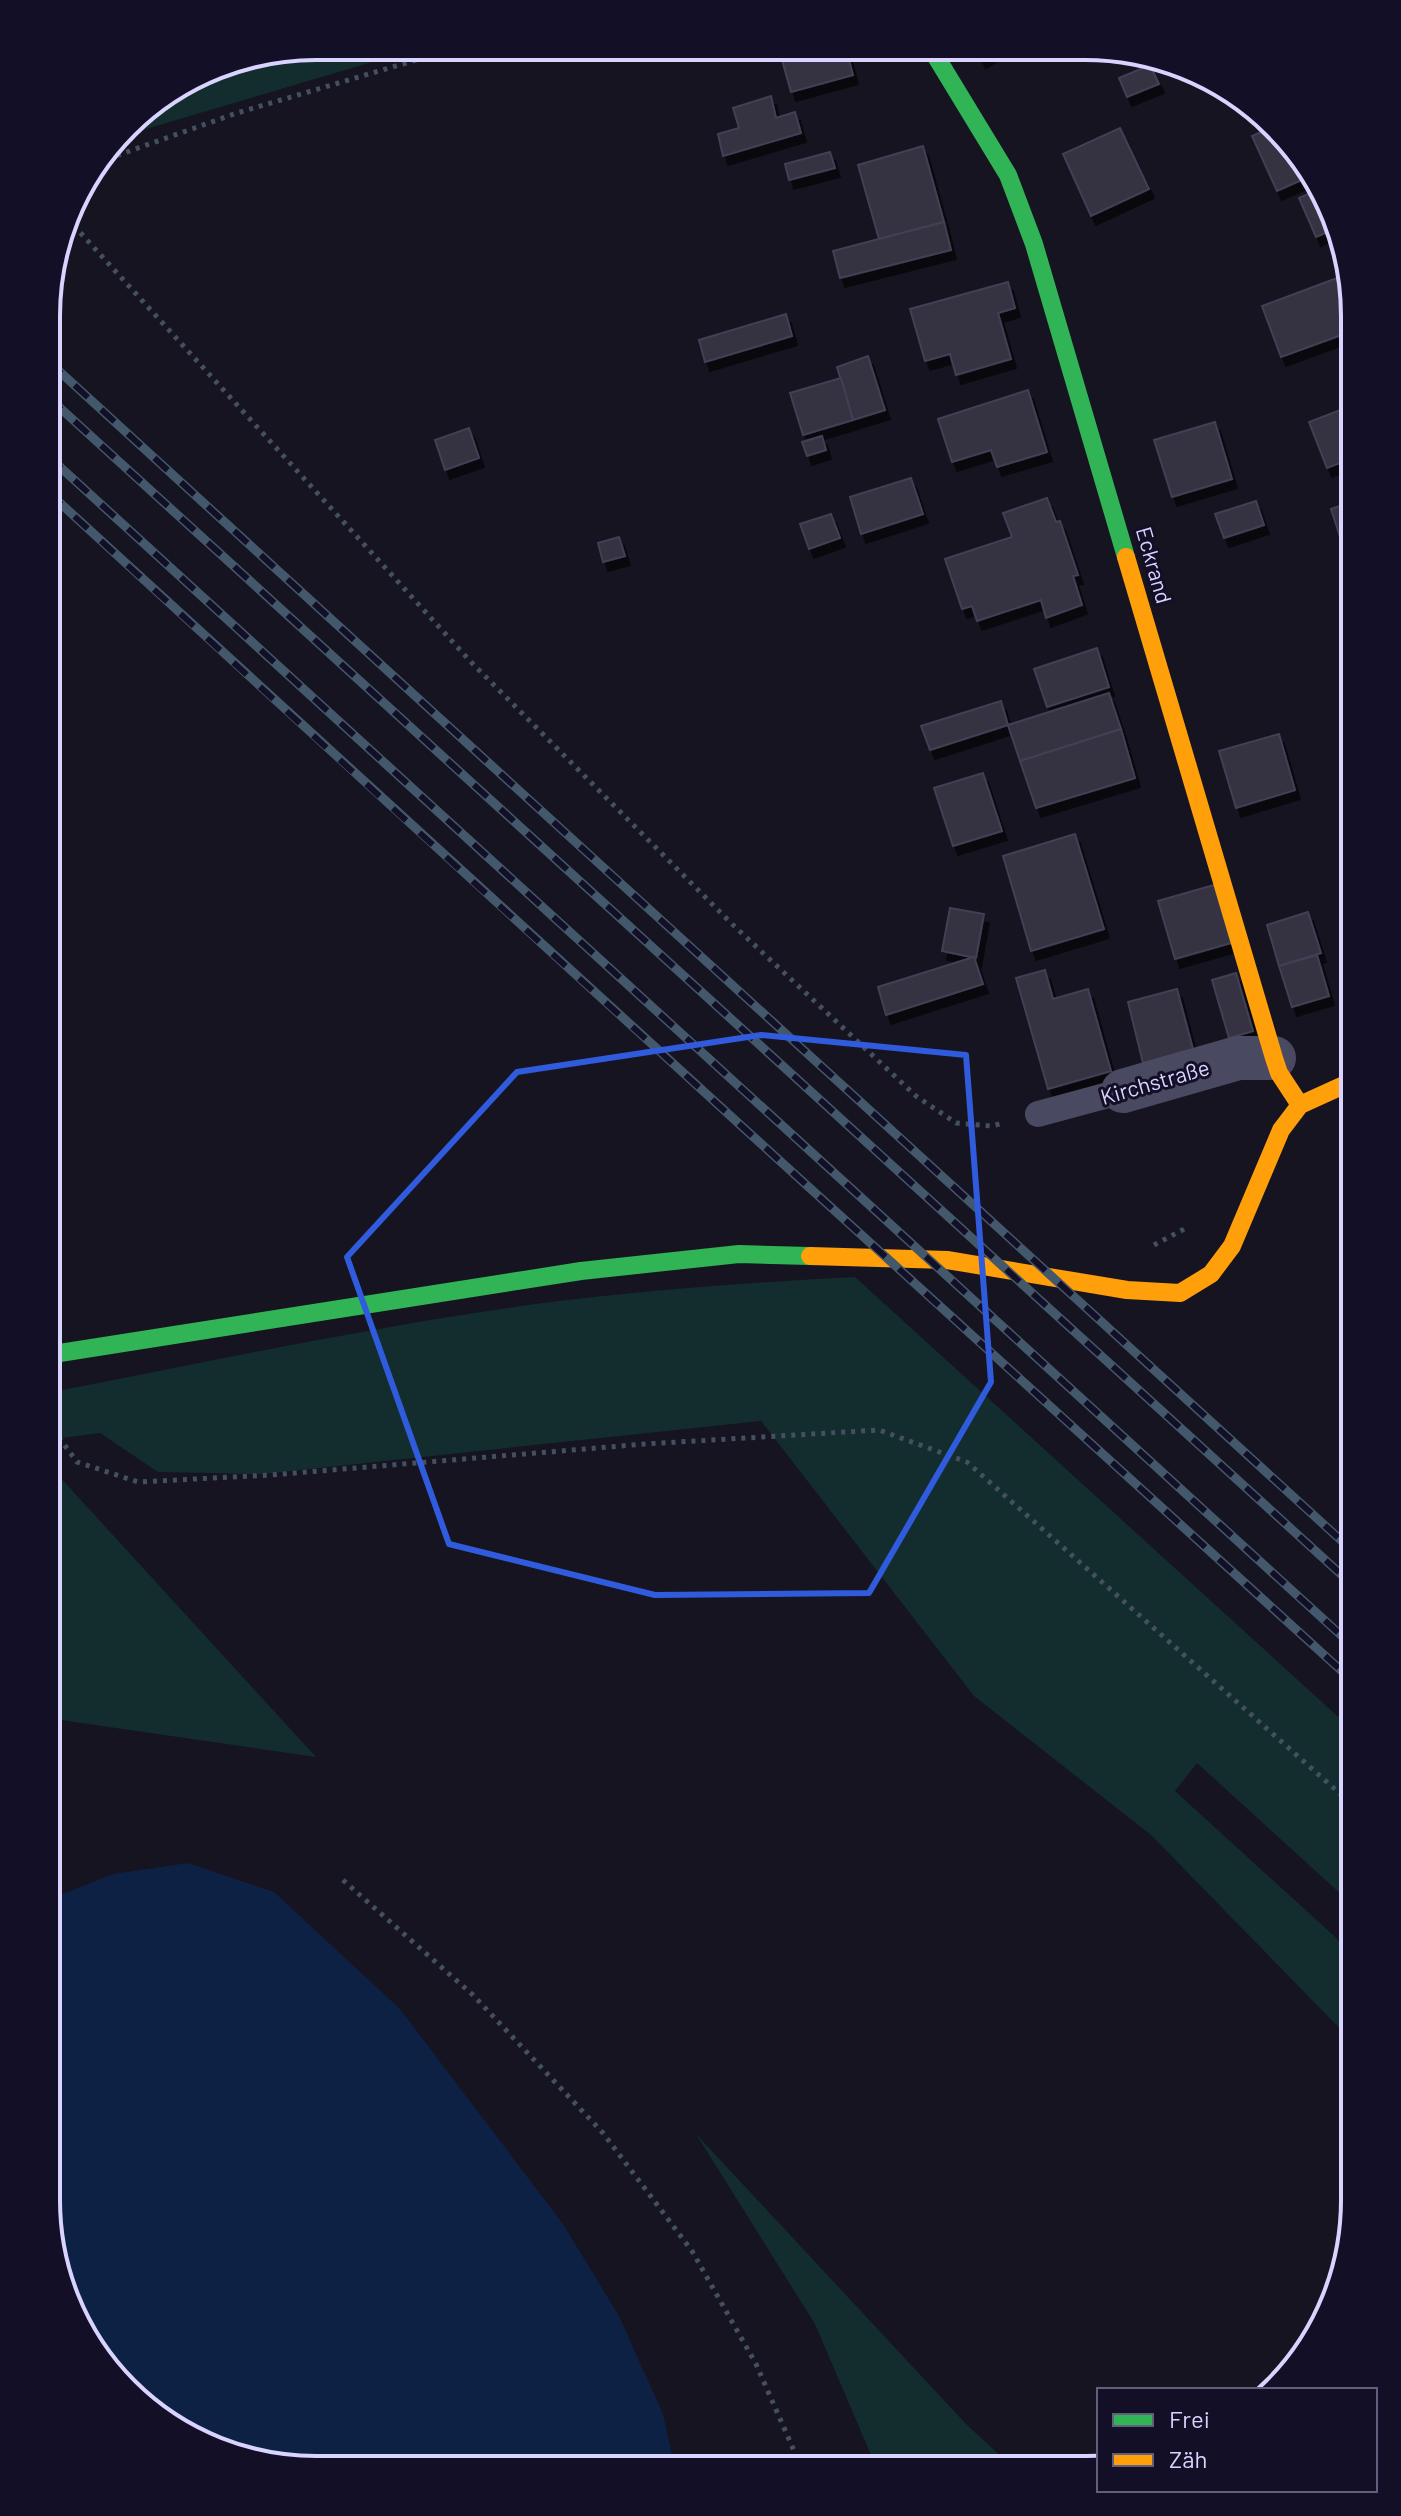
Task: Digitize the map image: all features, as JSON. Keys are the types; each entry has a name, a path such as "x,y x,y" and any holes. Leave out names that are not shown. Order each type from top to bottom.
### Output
{"street":[{"name":"Eckrand","path":"938,60 1008,175 1034,244 1274,1058 1279,1073 1300,1105"},
{"name":"Kirchstraße","path":"1123,1091 1238,1058 1274,1058"},
{"path":"60,1353 581,1271 739,1254 947,1260 1127,1290 1180,1293 1211,1274 1232,1246 1281,1130 1300,1105 1341,1087"}],"lane":[{"name":"Kirchstraße","path":"1038,1114 1123,1091"}],"path":[{"path":"118,155 237,113 416,60"},
{"path":"76,228 471,662 732,924 916,1096 956,1123 991,1126 1038,1114"},
{"path":"60,1439 77,1462 138,1482 271,1475 645,1444 879,1430 967,1462 1340,1794"},
{"path":"343,1880 473,1995 603,2133 692,2251 756,2364 796,2456"}],"highlighted area":[{"path":"761,1035 966,1055 991,1382 869,1593 655,1595 449,1544 347,1257 517,1072"}],"green space":[{"path":"379,60 138,133 188,94 250,69 283,62"},
{"path":"855,1277 1340,1719 1340,1893 1197,1763 1175,1791 1340,1942 1340,2029 1151,1835 974,1696 761,1421 262,1474 158,1472 100,1433 60,1438 60,1390 430,1320 559,1301"},
{"path":"60,1477 316,1757 60,1720"},
{"path":"696,2134 967,2425 1001,2456 871,2456 815,2324"}],"water":[{"path":"188,1863 274,1892 400,2009 563,2224 619,2316 663,2414 672,2456 283,2454 250,2447 203,2430 174,2413 124,2369 86,2313 74,2282 65,2250 60,2200 60,1895 113,1874"}],"building":[{"path":"782,60 849,60 853,75 791,92"},
{"path":"1144,68 1152,70 1159,84 1127,97 1119,78"},
{"path":"771,96 776,118 795,112 801,133 723,156 718,134 739,128 733,108"},
{"path":"1120,128 1149,189 1091,216 1063,154"},
{"path":"1262,132 1302,180 1277,191 1252,136"},
{"path":"923,146 944,222 879,239 858,165"},
{"path":"830,152 835,168 789,180 785,164"},
{"path":"1309,193 1326,232 1316,237 1299,198"},
{"path":"944,222 951,250 840,278 833,251"},
{"path":"1338,278 1341,335 1281,357 1262,306"},
{"path":"1008,282 1015,308 998,313 1011,359 956,375 950,354 925,361 910,309"},
{"path":"786,314 792,336 705,362 699,340"},
{"path":"868,356 885,410 853,420 837,367"},
{"path":"841,378 853,420 803,435 790,393"},
{"path":"1028,390 1047,452 997,467 991,450 952,462 938,419"},
{"path":"1341,410 1341,463 1327,468 1309,422"},
{"path":"1215,422 1232,479 1172,497 1154,440"},
{"path":"469,428 479,458 445,470 435,440"},
{"path":"822,436 826,450 807,456 802,442"},
{"path":"911,478 923,514 861,534 850,497"},
{"path":"1047,498 1056,522 1060,521 1078,575 1073,576 1082,605 1046,618 1041,600 977,621 972,606 962,609 945,559 1012,537 1003,513"},
{"path":"1256,501 1264,525 1224,538 1215,514"},
{"path":"1341,506 1341,539 1331,509"},
{"path":"831,514 840,538 809,549 800,524"},
{"path":"619,537 625,556 603,562 598,543"},
{"path":"1097,648 1109,687 1047,707 1034,669"},
{"path":"1109,693 1121,729 1020,761 1008,725"},
{"path":"1001,701 1008,725 930,750 921,726"},
{"path":"1121,729 1135,778 1036,808 1020,761"},
{"path":"1279,734 1295,790 1236,808 1219,751"},
{"path":"983,773 1002,831 953,846 934,788"},
{"path":"1075,834 1104,929 1031,951 1003,856"},
{"path":"1214,885 1231,943 1175,959 1158,901"},
{"path":"950,908 984,914 976,958 942,951"},
{"path":"1308,912 1321,953 1279,966 1267,925"},
{"path":"1317,955 1329,996 1292,1007 1279,966"},
{"path":"974,957 983,984 886,1015 878,987"},
{"path":"1045,970 1053,999 1088,989 1111,1071 1048,1089 1016,978"},
{"path":"1236,973 1253,1031 1229,1038 1212,980"},
{"path":"1177,989 1193,1049 1143,1063 1128,1002"}],"railway":[{"path":"60,372 1340,1540"},
{"path":"60,408 1340,1574"},
{"path":"60,467 1340,1635"},
{"path":"60,503 1340,1670"}],"traffic: fast":[{"path":"938,60 1008,175 1034,244 1126,557"},
{"path":"60,1353 581,1271 739,1254 810,1256"}],"traffic: slow":[{"path":"1126,557 1274,1058 1279,1073 1300,1105"},
{"path":"810,1256 947,1260 1127,1290 1180,1293 1211,1274 1232,1246 1281,1130 1300,1105 1341,1087"}]}
